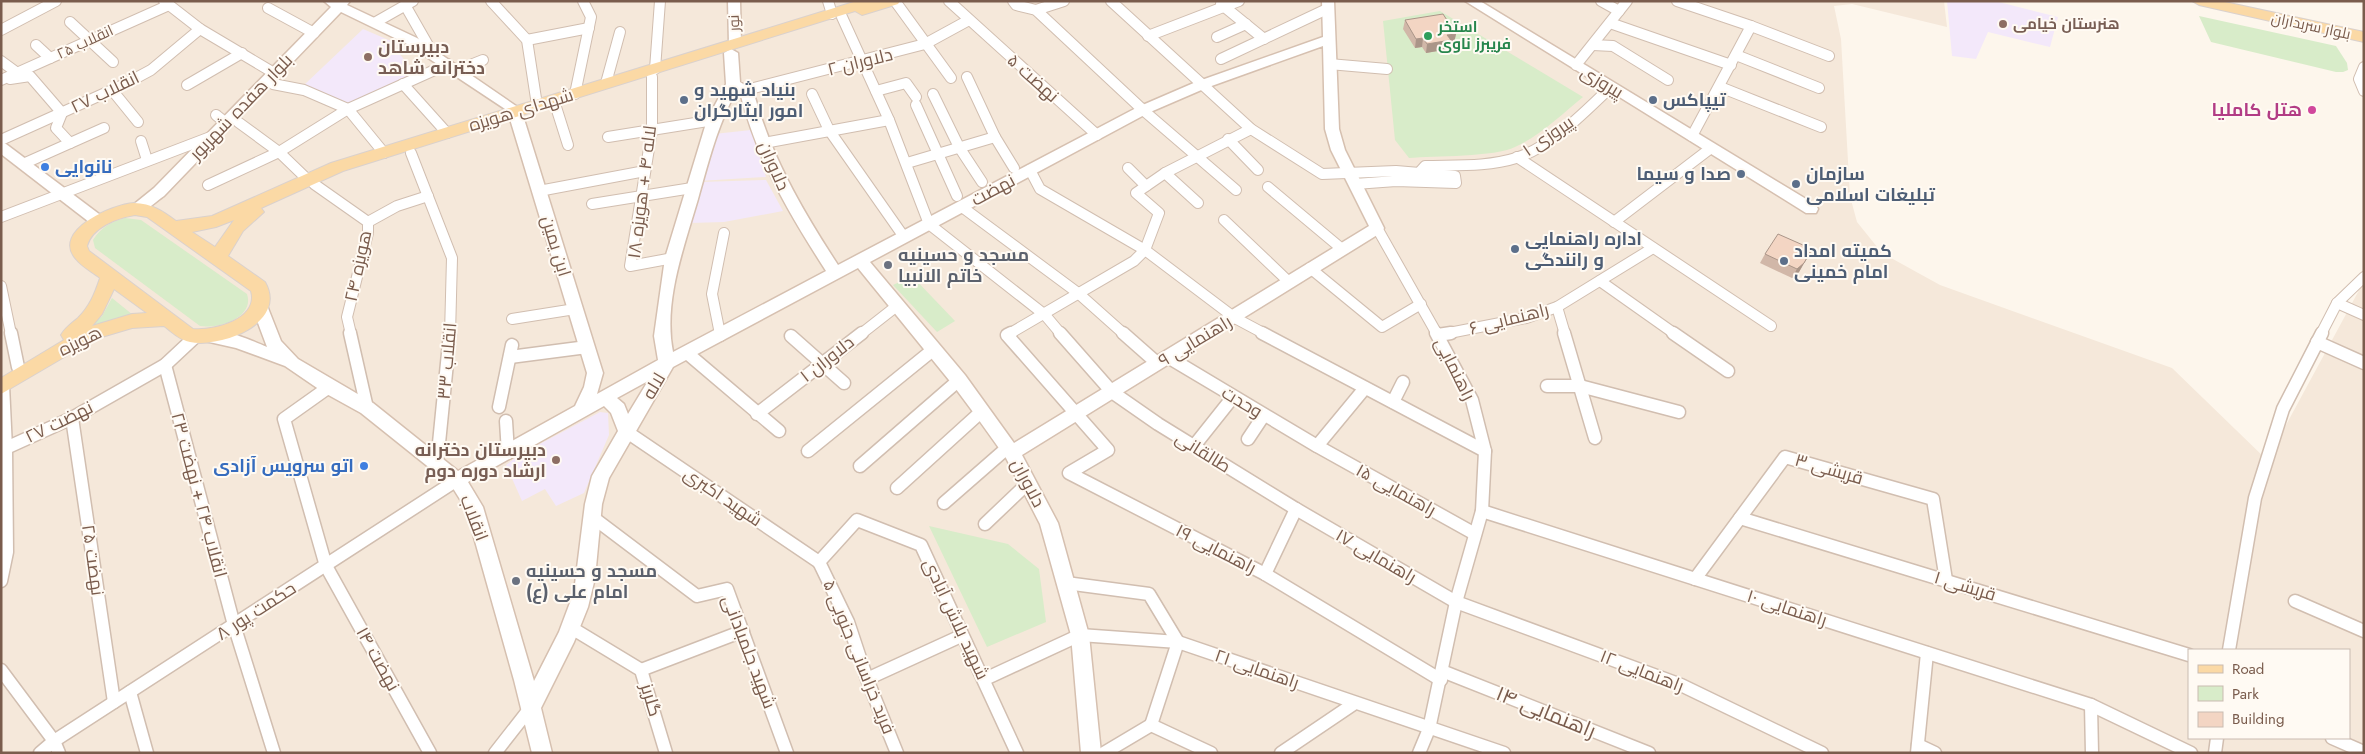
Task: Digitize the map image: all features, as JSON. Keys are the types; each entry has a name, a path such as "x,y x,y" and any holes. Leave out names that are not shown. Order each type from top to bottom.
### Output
{"main road":[{"name":"شهدای هویزه","path":"218,258 229,235 244,219 337,167 447,132 556,107 654,73 733,49 834,11 873,1"},
{"name":"شهدای هویزه","path":"834,11 894,1"},
{"name":"بلوار سربداران","path":"2200,1 2364,37"},
{"name":"بلوار سربداران","path":"2257,1 2364,24"},
{"name":"بلوار هفده شهریور","path":"274,78 342,4"},
{"name":"شهدای هویزه","path":"173,227 216,221 310,181 411,153 516,115 537,105 606,83 654,73"},
{"name":"بلوار هفده شهریور","path":"144,211 170,190 226,120"},
{"path":"144,211 173,227 259,287 262,296 260,307 244,324 228,332 203,337 167,319 82,255 79,247 82,237 98,221 113,214 144,211"},
{"name":"هویزه","path":"2,383 18,367 68,336 86,322 101,304 110,276"},
{"name":"هویزه","path":"2,383 88,334 132,321 167,319"}],"street":[{"path":"1,30 56,1"},
{"name":"انقلاب ۲۵","path":"2,80 90,39 169,5 184,1"},
{"path":"491,1 526,40 537,105"},
{"path":"576,94 591,17 583,1"},
{"name":"لاله ۴ + هویزه ۱۸","path":"660,1 654,73 652,130 630,266 673,258"},
{"name":"نور","path":"733,49 734,1"},
{"path":"894,1 950,78"},
{"name":"نهضت ۵","path":"949,1 1097,135"},
{"path":"1013,1 1016,6 1036,10 1064,1"},
{"path":"1111,1 1251,129 1322,174 1352,178"},
{"path":"1148,36 1221,4 1239,1"},
{"name":"پیروزی","path":"1471,1 1811,208"},
{"path":"1601,1 1619,11"},
{"path":"1576,65 1627,1"},
{"path":"1677,1 1751,26 1829,56"},
{"path":"376,22 409,3 433,54"},
{"path":"342,4 433,54 516,115"},
{"name":"بلوار هفده شهریور","path":"144,211 159,192 226,120 274,78 342,4"},
{"path":"1221,4 1264,39"},
{"path":"169,5 200,29 242,54 274,78 348,109 384,153"},
{"path":"1221,59 1264,39 1328,5"},
{"name":"راهنمایی","path":"1328,5 1332,129 1338,150 1377,228 1422,304 1472,400 1485,451 1482,510 1456,602 1428,729 1419,753"},
{"path":"268,8 314,33"},
{"path":"1036,10 1142,110 1236,190"},
{"path":"834,11 862,61 890,120 929,224"},
{"name":"دلاوران ۲","path":"739,87 862,61 925,44 969,20"},
{"path":"70,22 113,62"},
{"path":"1610,23 1731,65"},
{"path":"1218,37 1246,24"},
{"path":"1692,136 1720,87 1751,26"},
{"path":"526,40 589,28"},
{"name":"انقلاب ۲۷","path":"1,140 112,90 151,70 200,29"},
{"path":"606,83 620,32"},
{"name":"نهضت","path":"458,480 581,410 929,224 959,201 1030,170 1142,110 1201,85 1328,40"},
{"path":"36,45 50,58"},
{"path":"1593,45 1613,46 1668,80"},
{"path":"733,49 739,87"},
{"path":"187,85 242,54"},
{"path":"1736,55 1819,88"},
{"path":"208,185 280,152 348,109 404,84 453,67 483,60"},
{"path":"1,61 16,72"},
{"path":"1329,64 1387,69"},
{"path":"2364,67 2359,79 2364,91"},
{"path":"2,80 30,76 62,113 56,128 70,143"},
{"path":"967,77 995,137 1014,168"},
{"path":"876,91 906,83 916,101 959,201"},
{"path":"404,84 447,132"},
{"name":"لاله","path":"531,707 570,627 583,591 591,516 596,489 601,476 667,364 662,336 673,258 692,188 714,120 739,87"},
{"name":"دلاوران","path":"739,87 792,205 836,274"},
{"name":"پیروزی ۱","path":"1352,178 1417,178 1424,166 1467,164 1517,158 1567,126 1611,87"},
{"path":"1720,87 1821,127"},
{"path":"112,90 138,122"},
{"path":"812,94 828,130 904,237"},
{"path":"933,94 960,147 982,182"},
{"path":"556,107 568,145"},
{"name":"ابن یمین","path":"516,115 594,373"},
{"name":"هویزه ۲۴","path":"226,120 280,152 310,181 368,222 368,233 347,317 367,408"},
{"path":"608,137 714,120"},
{"path":"764,144 828,130 890,120"},
{"path":"24,164 104,128"},
{"path":"1077,414 1007,335 1045,315 1078,293 1134,261 1145,250 1159,213 1136,193 1165,173 1197,158 1228,139 1251,129"},
{"path":"1,217 213,136"},
{"path":"907,163 995,137"},
{"path":"1228,139 1258,170"},
{"path":"141,141 147,160"},
{"path":"1,147 98,221"},
{"path":"1614,222 1711,148"},
{"path":"411,153 452,258"},
{"path":"1517,158 1771,326"},
{"path":"1128,168 1146,186"},
{"path":"1030,170 1040,189 1145,250 1234,318 1485,451"},
{"path":"539,191 645,171"},
{"path":"1165,173 1198,203"},
{"path":"1268,187 1342,249"},
{"path":"592,204 692,188"},
{"path":"368,222 397,206 428,196"},
{"name":"وحدت","path":"959,201 1162,360 1233,397 1317,446"},
{"path":"1224,220 1288,281"},
{"name":"طالقانی","path":"929,224 1045,315 1112,392 1194,446 1296,509"},
{"name":"راهنمایی ۹","path":"1009,450 1077,414 1162,360 1234,318 1288,281 1377,228"},
{"path":"720,335 712,294 724,233"},
{"name":"راهنمایی ۶","path":"1438,335 1526,318 1557,307 1653,248"},
{"name":"انقلاب ۳۳","path":"437,463 452,318 452,258"},
{"name":"دلاوران","path":"860,261 960,380 1009,450 1049,523 1080,635 1091,753"},
{"path":"1310,268 1382,327 1422,304"},
{"path":"2229,649 2255,498 2283,408 2336,303 2364,277"},
{"path":"1600,281 1728,371"},
{"path":"1,286 18,367"},
{"path":"2336,303 2364,315"},
{"name":"دلاوران ۱","path":"757,414 898,305"},
{"path":"260,307 274,344 292,363"},
{"path":"1557,307 1595,438"},
{"path":"512,319 575,309"},
{"path":"791,336 844,383"},
{"path":"203,337 238,342 292,363"},
{"name":"نهضت ۲۷","path":"1,581 4,554 6,448 72,418 165,365 203,337"},
{"path":"2317,342 2364,363"},
{"path":"499,407 512,345"},
{"path":"510,358 587,347"},
{"path":"808,451 934,349"},
{"path":"687,353 779,431"},
{"name":"انقلاب","path":"292,363 329,388 367,408 458,480 474,507 531,707 542,753"},
{"name":"انقلاب ۲۴ + نهضت ۲۳","path":"165,365 234,625 274,753"},
{"path":"581,410 592,387 594,373 607,383 629,385 635,389 643,402"},
{"path":"860,466 960,380"},
{"path":"1393,402 1403,382"},
{"path":"2,383 6,448"},
{"path":"1547,386 1580,386 1679,412"},
{"name":"نهضت ۱۴","path":"329,388 284,419 326,566 430,753"},
{"path":"1317,446 1365,388"},
{"path":"1194,446 1233,397"},
{"path":"606,398 618,409 627,432"},
{"path":"897,488 982,411"},
{"name":"راهنمایی ۱۹","path":"1077,414 1108,450 1068,473 1264,574 1441,675"},
{"path":"1248,439 1264,415"},
{"name":"نهضت ۲۵","path":"72,418 114,702"},
{"path":"506,421 508,453"},
{"name":"شهید اکبری","path":"627,432 820,562"},
{"name":"راهنمایی ۱۵","path":"1317,446 1475,534"},
{"path":"944,503 1009,450"},
{"name":"قریشی ۳","path":"1695,579 1785,457 1933,499 1946,580"},
{"name":"حکمت پور ۸","path":"40,753 56,747 114,702 458,480"},
{"path":"985,524 1028,483"},
{"path":"1264,574 1296,509"},
{"name":"راهنمایی ۱۷","path":"1296,509 1456,602"},
{"name":"راهنمایی ۱۰","path":"1482,510 2091,706 2191,753"},
{"name":"شهید جلمبادانی","path":"591,516 697,596 727,589 787,753"},
{"name":"قریشی ۱","path":"1740,518 2188,655"},
{"name":"شهید بلاش آبادی","path":"820,562 856,520 921,545 961,636 985,679 1017,753"},
{"name":"فرید خراسانی جنوبی ۵","path":"820,562 848,622 867,679 897,753"},
{"path":"1066,583 1149,594 1178,642 1151,725 1104,753"},
{"path":"2296,601 2364,631"},
{"name":"راهنمایی ۱۲","path":"1456,602 1681,685 1822,753"},
{"name":"گلریز","path":"570,627 642,670 666,753"},
{"path":"642,670 743,631"},
{"path":"985,679 1080,635"},
{"name":"راهنمایی ۲۱","path":"1080,635 1178,642 1428,729 1504,753"},
{"path":"867,679 961,636"},
{"path":"1927,653 1917,749 1935,753"},
{"path":"1,670 56,747"},
{"name":"راهنمایی ۱۴","path":"1441,675 1649,753"},
{"path":"130,692 147,753"},
{"path":"1281,753 1355,703"},
{"path":"2091,706 2092,753"},
{"path":"495,753 531,707"},
{"path":"1151,725 1212,753"},
{"path":"2215,753 2217,739"},
{"path":"2334,739 2364,752"}],"shaded area":[{"path":"1,1 1944,1 1947,27 1852,4 1834,6 1841,39 1850,196 1857,222 1882,253 1940,285 2172,368 2267,460 2364,281 2364,753 1,753"},
{"name":"هنرستان خیامی","path":"1947,1 1995,1 2058,17 2050,47 1988,32 1976,59 1952,56"},
{"name":"دبیرستان دخترانه شاهد","path":"363,29 398,44 394,47 411,68 408,78 350,106 304,85"},
{"path":"751,130 766,177 699,181 714,134"},
{"path":"766,180 783,211 724,222 690,223 700,182"},
{"name":"دبیرستان دخترانه ارشاد دوره دوم","path":"600,412 608,413 609,435 584,493 556,506 545,489 522,501 506,465 519,455"}],"green space":[{"path":"1440,11 1583,97 1534,137 1515,147 1494,153 1409,158 1395,140 1383,21"},
{"path":"2199,16 2336,46 2347,63 2348,70 2336,72 2211,42"},
{"path":"125,218 141,220 247,294 248,302 245,310 233,320 224,324 200,326 95,248 93,240 103,228"},
{"path":"912,276 955,321 937,332 893,285"},
{"path":"112,298 133,315 111,320 88,329 102,316"},
{"path":"929,526 1008,544 1039,569 1046,622 987,647"}],"building":[{"path":"1443,14 1456,34 1447,35 1451,40 1427,44 1423,38 1416,39 1405,20"},
{"path":"1778,234 1812,249 1804,263 1797,269 1765,254"}],"place":[{"name":"هنرستان خیامی","path":"2003,24"},
{"name":"استخر فریبرز ناوی","path":"1428,36"},
{"name":"دبیرستان دخترانه شاهد","path":"368,57"},
{"name":"بنیاد شهید و امور ایثارگران","path":"684,100"},
{"name":"تیپاکس","path":"1653,100"},
{"name":"هتل کاملیا","path":"2312,110"},
{"name":"نانوایی","path":"45,167"},
{"name":"صدا و سیما","path":"1741,174"},
{"name":"سازمان تبلیغات اسلامی","path":"1796,184"},
{"name":"اداره راهنمایی و رانندگی","path":"1515,249"},
{"name":"کمیته امداد امام خمینی","path":"1784,261"},
{"name":"مسجد و حسینیه خاتم الانبیا","path":"888,265"},
{"name":"دبیرستان دخترانه ارشاد دوره دوم","path":"556,460"},
{"name":"اتو سرويس آزادی","path":"364,466"},
{"name":"مسجد و حسینیه امام علی (ع)","path":"516,581"}]}
